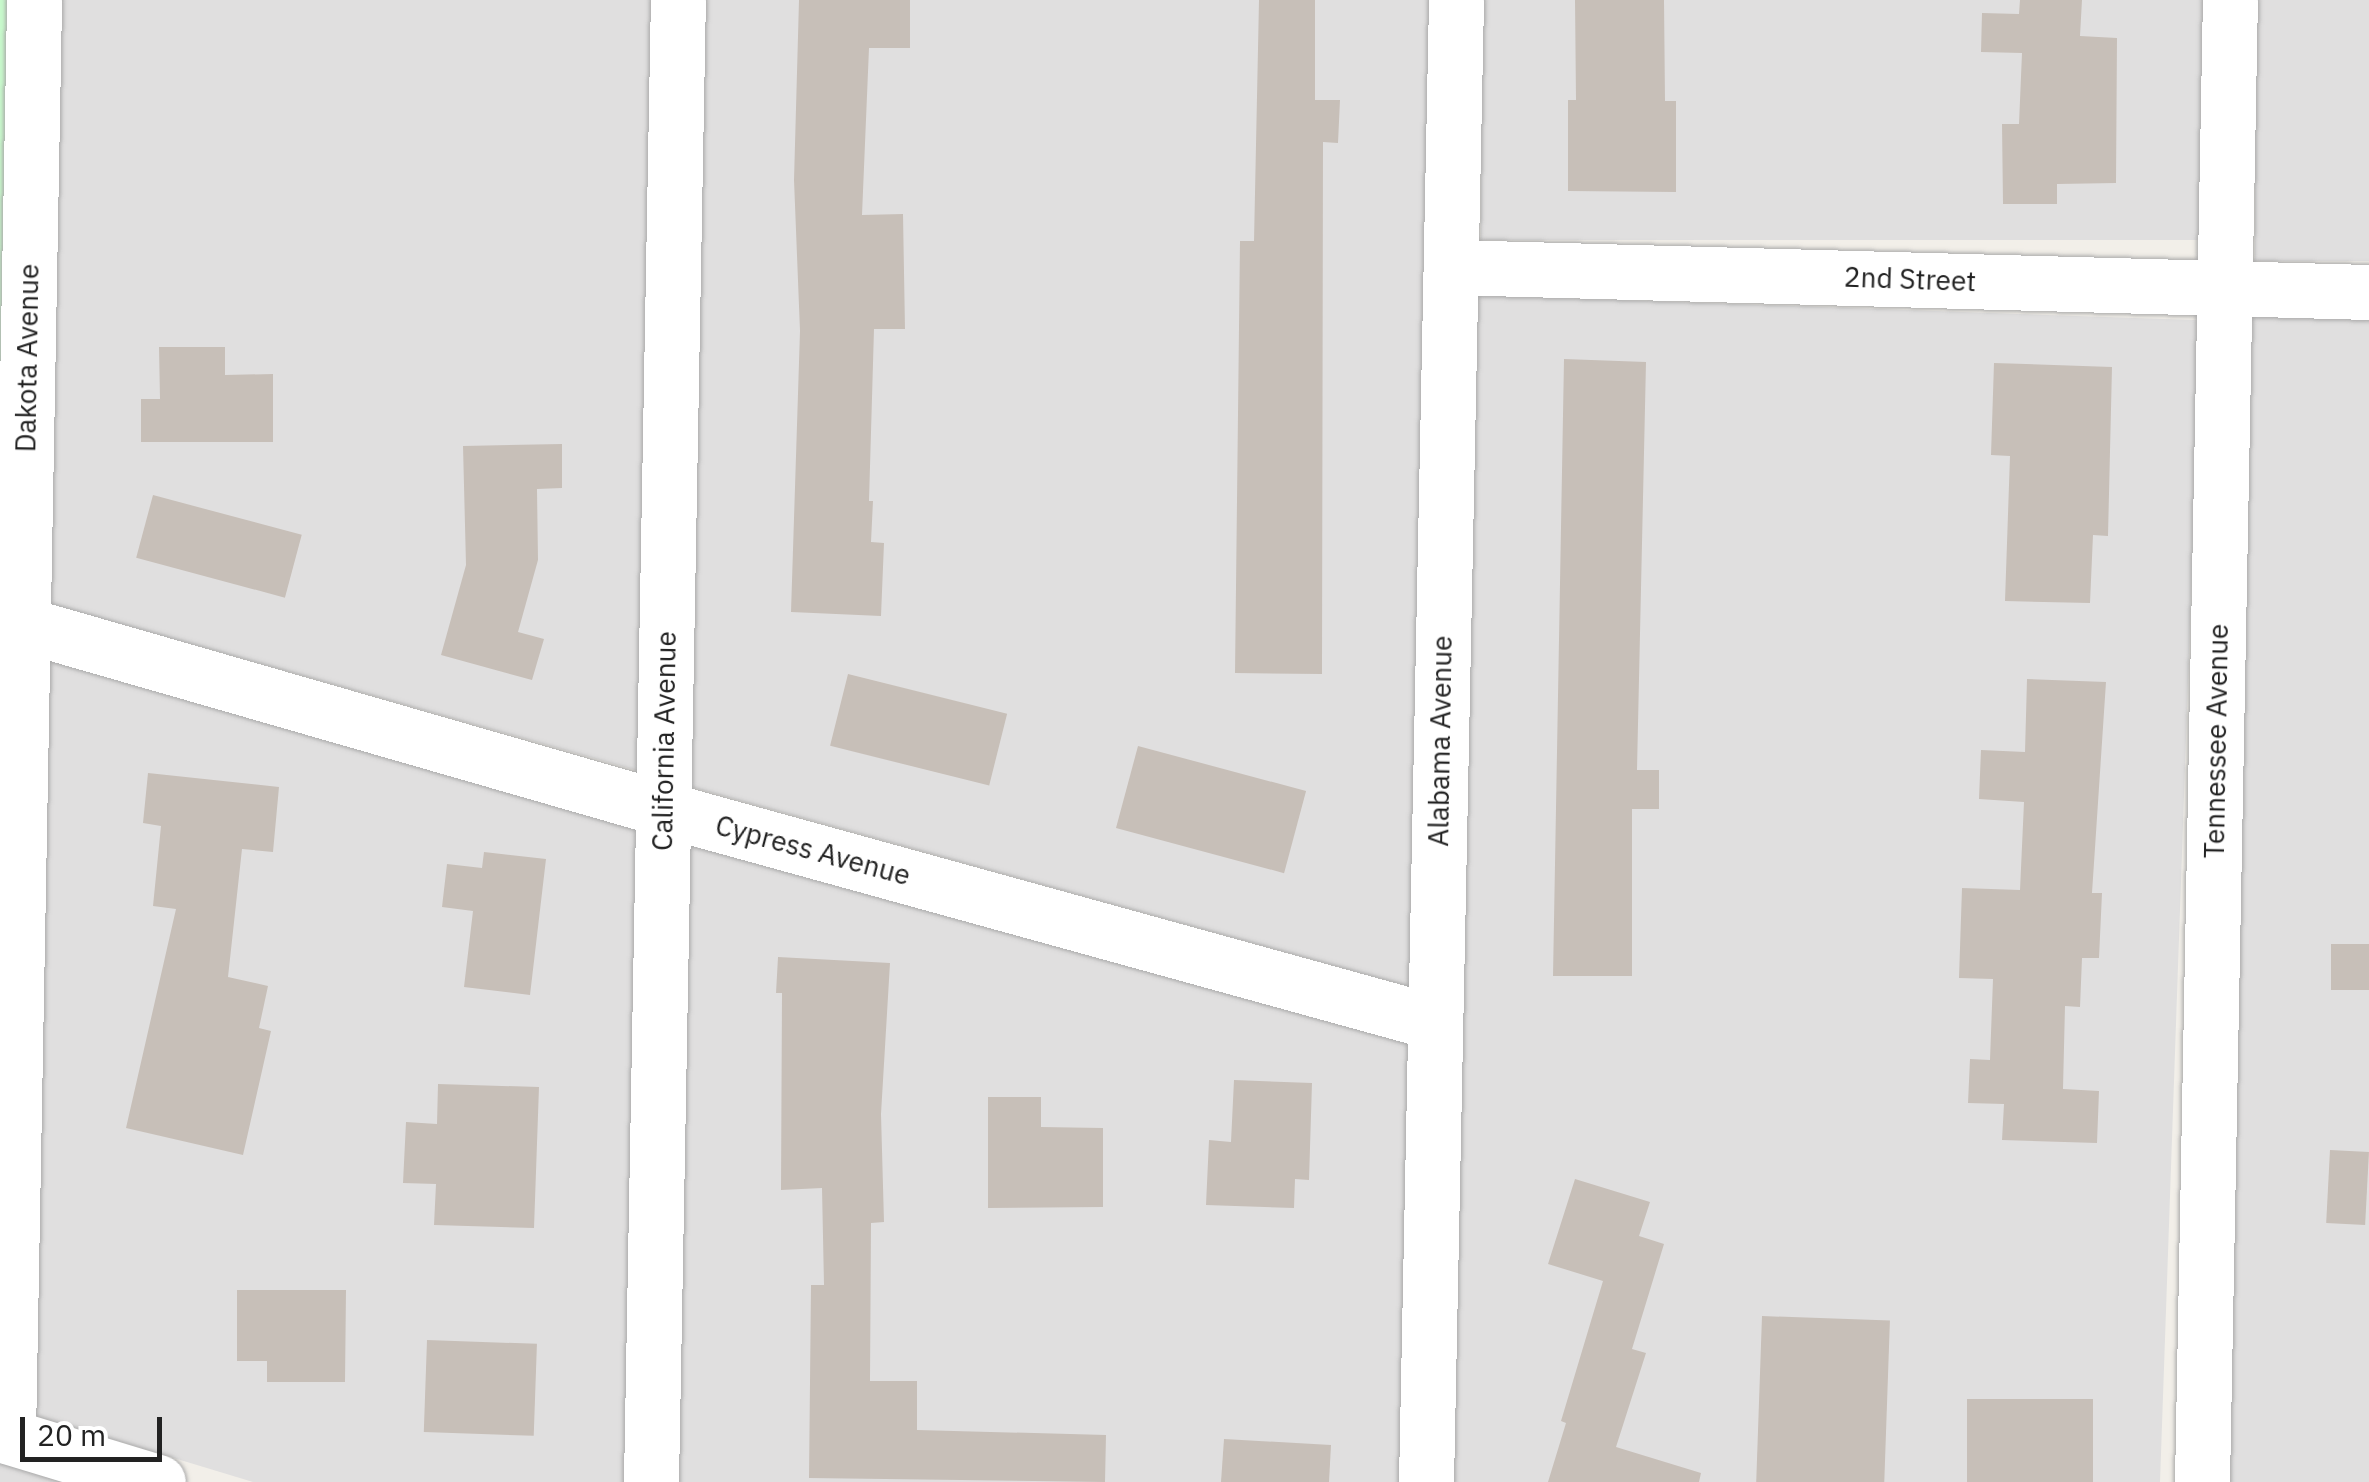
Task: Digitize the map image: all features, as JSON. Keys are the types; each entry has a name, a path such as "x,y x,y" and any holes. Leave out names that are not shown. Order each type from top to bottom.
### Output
{"street":[{"name":"Dakota Avenue","path":"4,1435 34,0"},
{"name":"California Avenue","path":"651,1482 678,0"},
{"name":"Alabama Avenue","path":"1426,1482 1456,0"},
{"name":"Tennessee Avenue","path":"2202,1482 2230,0"},
{"name":"2nd Street","path":"1451,267 2369,292"},
{"name":"Cypress Avenue","path":"22,624 1434,1022"},
{"path":"4,1435 158,1482"}],"shaded area":[{"path":"59,0 654,0 639,771 47,603"},
{"path":"702,0 1432,0 1411,987 688,786"},
{"path":"1481,0 2207,0 2207,240 1481,240"},
{"path":"2255,0 2369,0 2369,261 2255,261"},
{"path":"1475,295 2201,320 2160,1482 1434,1481"},
{"path":"2249,316 2369,320 2369,1482 2226,1482"},
{"path":"46,660 638,828 626,1482 253,1482 32,1415"},
{"path":"687,843 1409,1043 1401,1482 675,1482"},
{"path":"0,1463 67,1482 0,1482"}],"green space":[{"path":"0,0 10,0 0,523"}],"building":[{"path":"799,0 910,0 910,48 869,48 862,215 903,214 905,329 874,329 869,501 873,501 871,542 884,543 881,616 791,612 800,331 794,180"},
{"path":"1259,0 1315,0 1315,100 1340,100 1338,143 1323,142 1322,674 1235,673 1240,241 1254,241"},
{"path":"1575,0 1664,0 1665,101 1676,101 1676,192 1568,191 1568,100 1576,100"},
{"path":"2020,0 2082,0 2080,36 2117,38 2116,183 2057,184 2057,204 2003,204 2002,124 2019,124 2022,53 1981,52 1982,13 2019,14"},
{"path":"159,347 225,347 225,375 273,374 273,442 141,442 141,399 160,399"},
{"path":"1564,359 1646,362 1637,770 1659,770 1659,809 1632,809 1632,976 1553,976"},
{"path":"1994,363 2112,367 2108,536 2093,535 2090,603 2005,601 2010,456 1991,455"},
{"path":"562,444 562,488 537,489 538,560 518,632 544,639 532,680 441,655 466,565 463,446"},
{"path":"153,495 302,535 285,598 136,558"},
{"path":"848,674 1007,714 989,785 830,746"},
{"path":"2027,679 2106,682 2092,893 2102,893 2099,958 2082,958 2080,1007 2065,1006 2063,1089 2099,1091 2097,1143 2002,1140 2004,1104 1968,1103 1970,1059 1990,1060 1993,979 1959,978 1962,888 2020,890 2024,802 1979,799 1981,750 2025,752"},
{"path":"1138,746 1306,791 1284,873 1116,828"},
{"path":"148,773 279,787 273,852 242,849 228,977 268,986 259,1028 271,1031 243,1155 126,1128 176,909 153,906 161,826 143,823"},
{"path":"484,852 546,859 530,995 464,987 473,911 442,907 447,864 482,868"},
{"path":"2331,944 2369,944 2369,990 2331,990"},
{"path":"778,957 890,963 881,1114 884,1222 871,1223 870,1381 917,1381 917,1430 1106,1435 1105,1482 809,1478 811,1285 824,1285 822,1188 781,1190 782,993 776,993"},
{"path":"1234,1080 1312,1083 1309,1180 1295,1179 1294,1208 1206,1205 1209,1140 1231,1142"},
{"path":"438,1084 539,1087 534,1228 434,1225 436,1184 403,1183 406,1122 437,1124"},
{"path":"988,1097 1041,1097 1041,1127 1103,1128 1103,1207 988,1208"},
{"path":"2330,1150 2369,1152 2365,1225 2326,1223"},
{"path":"1575,1179 1650,1202 1639,1236 1664,1244 1632,1349 1646,1353 1616,1447 1701,1473 1699,1482 1548,1482 1566,1423 1561,1421 1603,1281 1548,1264"},
{"path":"237,1290 346,1290 345,1382 267,1382 267,1361 237,1361"},
{"path":"1762,1316 1890,1320 1884,1482 1756,1482"},
{"path":"427,1340 537,1344 534,1436 424,1432"},
{"path":"1967,1399 2093,1399 2093,1482 1967,1482"},
{"path":"1224,1439 1331,1445 1329,1482 1221,1482"}]}
